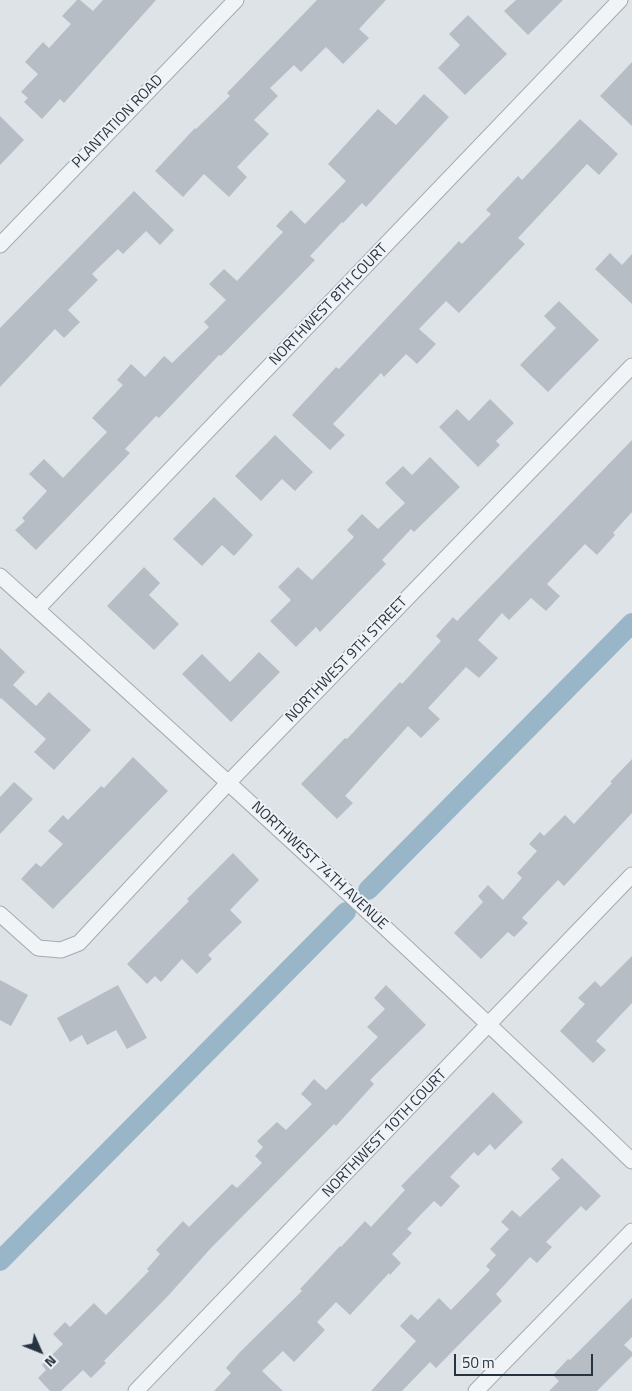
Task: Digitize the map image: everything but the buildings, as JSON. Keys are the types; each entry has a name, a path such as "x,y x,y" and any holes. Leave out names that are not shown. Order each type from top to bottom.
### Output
{"street":[{"name":"PLANTATION ROAD","path":"0,245 236,0"},
{"name":"NORTHWEST 8TH COURT","path":"37,609 620,0"},
{"name":"NORTHWEST 9TH STREET","path":"0,914 38,948 60,950 80,943 229,782 632,366"},
{"name":"NORTHWEST 74TH AVENUE","path":"0,576 229,782 490,1024 632,1161"},
{"name":"NORTHWEST 10TH COURT","path":"136,1391 632,875"},
{"path":"476,1391 632,1231"}],"waterway":[{"path":"368,890 632,623"},
{"path":"0,1261 346,912"}]}
